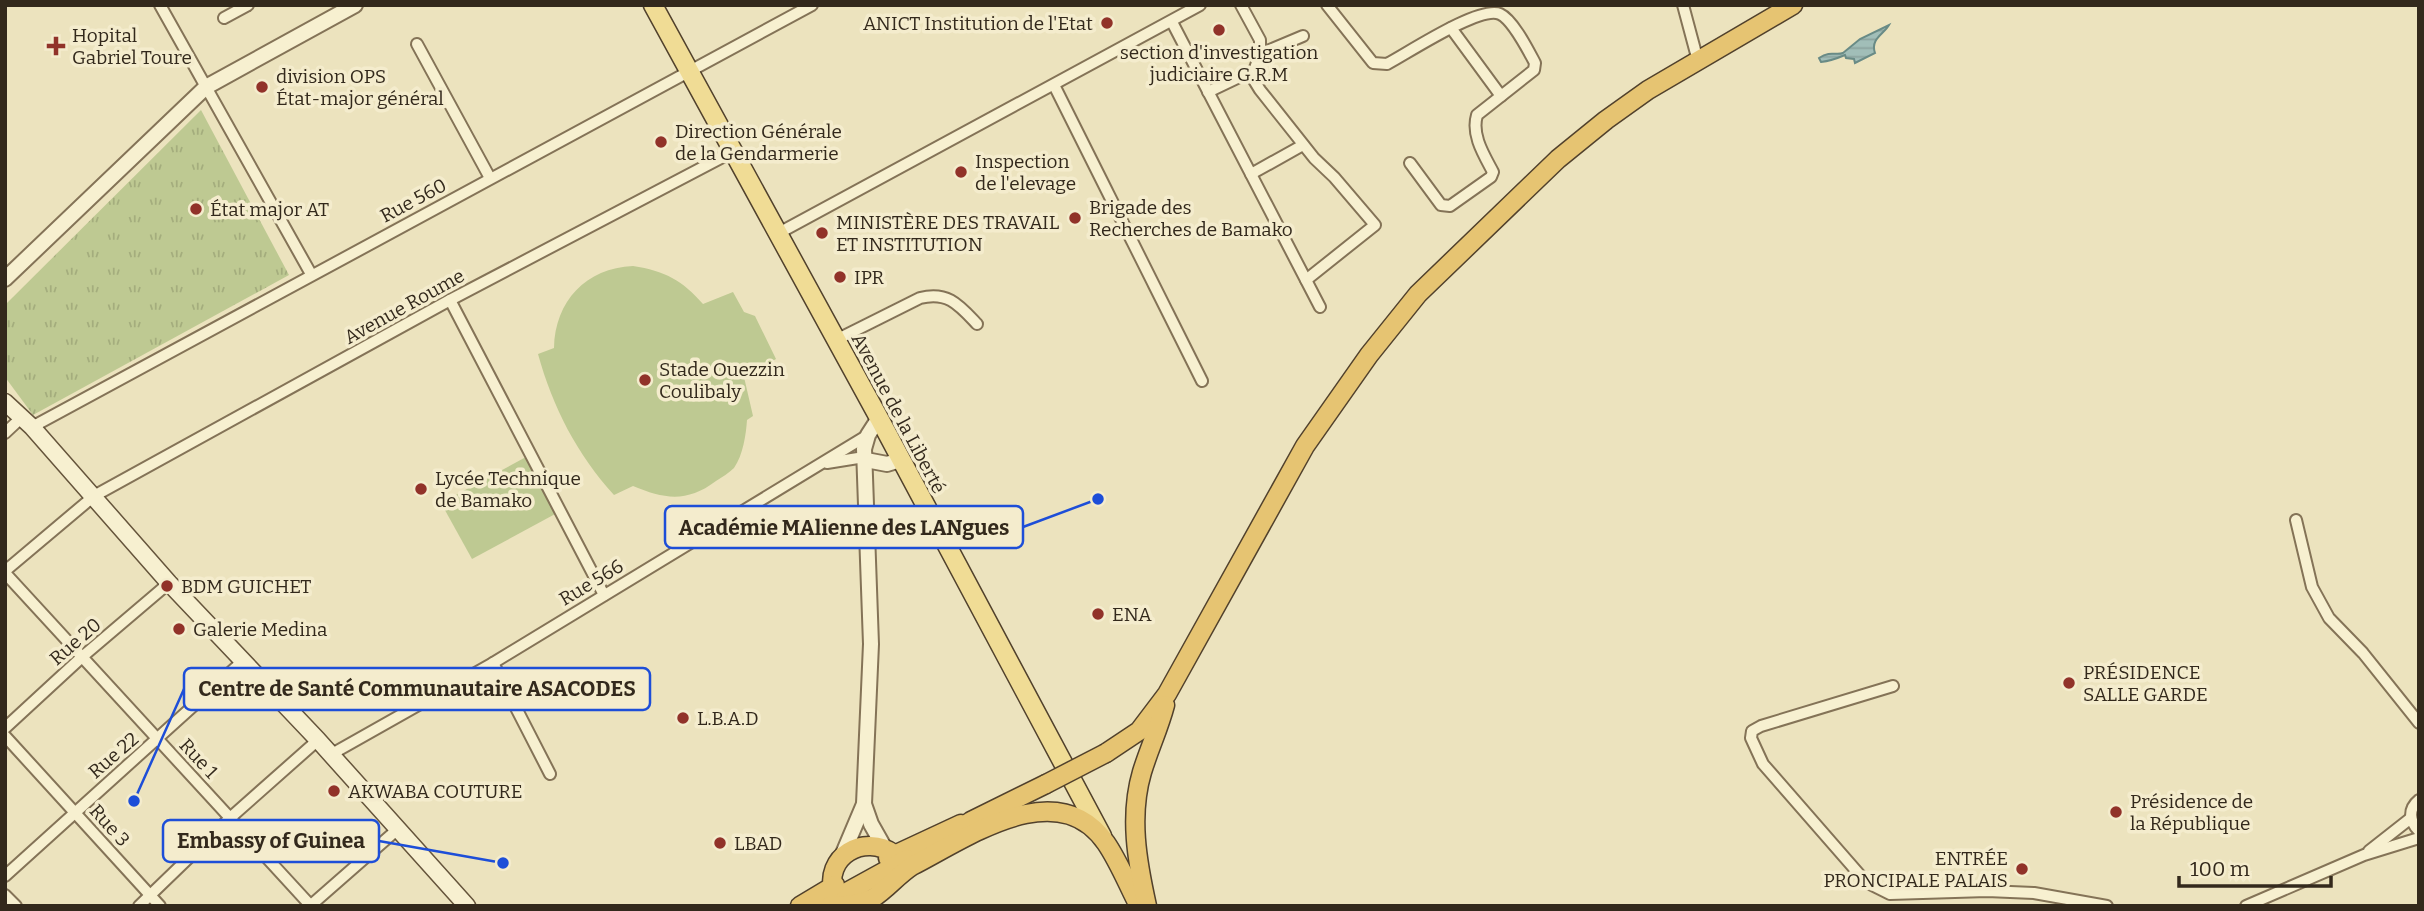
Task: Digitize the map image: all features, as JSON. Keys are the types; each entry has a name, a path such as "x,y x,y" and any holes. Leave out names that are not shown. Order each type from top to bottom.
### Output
{"highway":[{"path":"835,901 891,856 1046,784 1106,753 1139,731 1167,694 1305,446 1369,355 1410,304 1476,236 1558,159 1648,90 1793,5"},
{"path":"1147,906 1138,864 1136,814 1142,772 1167,694"},
{"path":"800,906 872,898 912,866 1008,818 1026,812 1069,813 1083,821 1105,842 1139,906"},
{"path":"835,901 835,870 842,856 867,845 891,856"}],"main road":[{"name":"Avenue de la Liberté","path":"653,5 879,418 1105,842"},
{"path":"5,402 94,496 169,583 399,828 463,904"}],"street":[{"path":"160,5 311,274"},
{"path":"224,18 248,5"},
{"path":"5,279 206,86 355,5"},
{"name":"Rue 560","path":"5,433 311,274 812,5"},
{"path":"777,234 1200,5"},
{"path":"1241,5 1260,40 1260,54 1252,77 1303,145 1374,225 1306,280"},
{"path":"1327,5 1373,63 1379,65 1387,64 1451,27 1489,13 1500,14 1509,20 1536,67 1477,115 1475,122 1480,147 1493,172 1491,177 1445,207 1410,163"},
{"path":"1683,5 1698,61"},
{"path":"1172,22 1320,307"},
{"path":"1451,27 1501,96"},
{"path":"1260,54 1303,36"},
{"path":"417,44 490,178"},
{"path":"1208,92 1254,70"},
{"path":"1054,85 1202,381"},
{"path":"1251,174 1303,145"},
{"name":"Avenue Roume","path":"5,572 94,496 450,300 734,150"},
{"path":"836,340 920,298 935,295 950,299 977,324"},
{"path":"450,300 604,595"},
{"path":"842,856 864,804 871,644 864,449 868,435 879,418"},
{"name":"Rue 566","path":"330,755 493,663 868,435"},
{"path":"824,463 858,458 887,464 900,460"},
{"path":"2296,520 2312,587 2329,618 2362,653 2419,723"},
{"name":"Rue 1","path":"5,572 311,906"},
{"name":"Rue 20","path":"5,727 169,583"},
{"name":"Rue 22","path":"5,876 243,661"},
{"path":"493,663 550,774"},
{"path":"1893,686 1760,726 1752,731 1751,738 1763,764 1866,882 1890,894 1987,891 2034,893 2107,906"},
{"name":"Rue 3","path":"5,736 160,906"},
{"path":"139,906 230,818 318,740"},
{"path":"2419,800 2412,808 2411,818 2419,831"},
{"path":"864,804 871,824 891,856 886,887 878,906"},
{"path":"2364,855 2411,818"},
{"path":"311,906 399,828"},
{"path":"2246,906 2364,855 2419,838"},
{"path":"5,895 16,906"}],"green space":[{"path":"201,110 289,275 33,415 5,377 5,305"},
{"name":"Stade Ouezzin Coulibaly","path":"633,266 672,278 703,304 733,292 744,312 755,316 776,359 744,377 753,416 747,420 742,451 734,468 705,488 685,496 665,496 633,486 614,495 589,463 568,429 551,393 538,354 554,348 560,316 576,290 601,273"},
{"path":"526,457 557,513 472,559 441,503"}],"water":[{"path":"1889,25 1874,44 1875,53 1855,63 1854,59 1846,58 1845,55 1821,62 1819,58 1843,53 1860,39"}],"place":[{"name":"ANICT Institution de l'Etat","path":"1107,23"},
{"name":"section d'investigation judiciaire G.R.M","path":"1219,30"},
{"name":"Hopital Gabriel Toure","path":"56,46"},
{"name":"division OPS État-major général","path":"262,87"},
{"name":"Direction Générale de la Gendarmerie","path":"661,142"},
{"name":"Inspection de l'elevage","path":"961,172"},
{"name":"État major AT","path":"196,209"},
{"name":"Brigade des Recherches de Bamako","path":"1075,218"},
{"name":"MINISTÈRE DES TRAVAIL ET INSTITUTION","path":"822,233"},
{"name":"IPR","path":"840,277"},
{"name":"Stade Ouezzin Coulibaly","path":"645,380"},
{"name":"Lycée Technique de Bamako","path":"421,489"},
{"name":"Académie MAlienne des LANgues","path":"1098,499"},
{"name":"BDM GUICHET","path":"167,586"},
{"name":"ENA","path":"1098,614"},
{"name":"Galerie Medina","path":"179,629"},
{"name":"PRÉSIDENCE SALLE GARDE","path":"2069,683"},
{"name":"L.B.A.D","path":"683,718"},
{"name":"AKWABA COUTURE","path":"334,791"},
{"name":"Centre de Santé Communautaire ASACODES","path":"134,801"},
{"name":"Présidence de la République","path":"2116,812"},
{"name":"LBAD","path":"720,843"},
{"name":"Embassy of Guinea","path":"503,863"},
{"name":"ENTRÉE PRONCIPALE PALAIS","path":"2022,869"}]}
